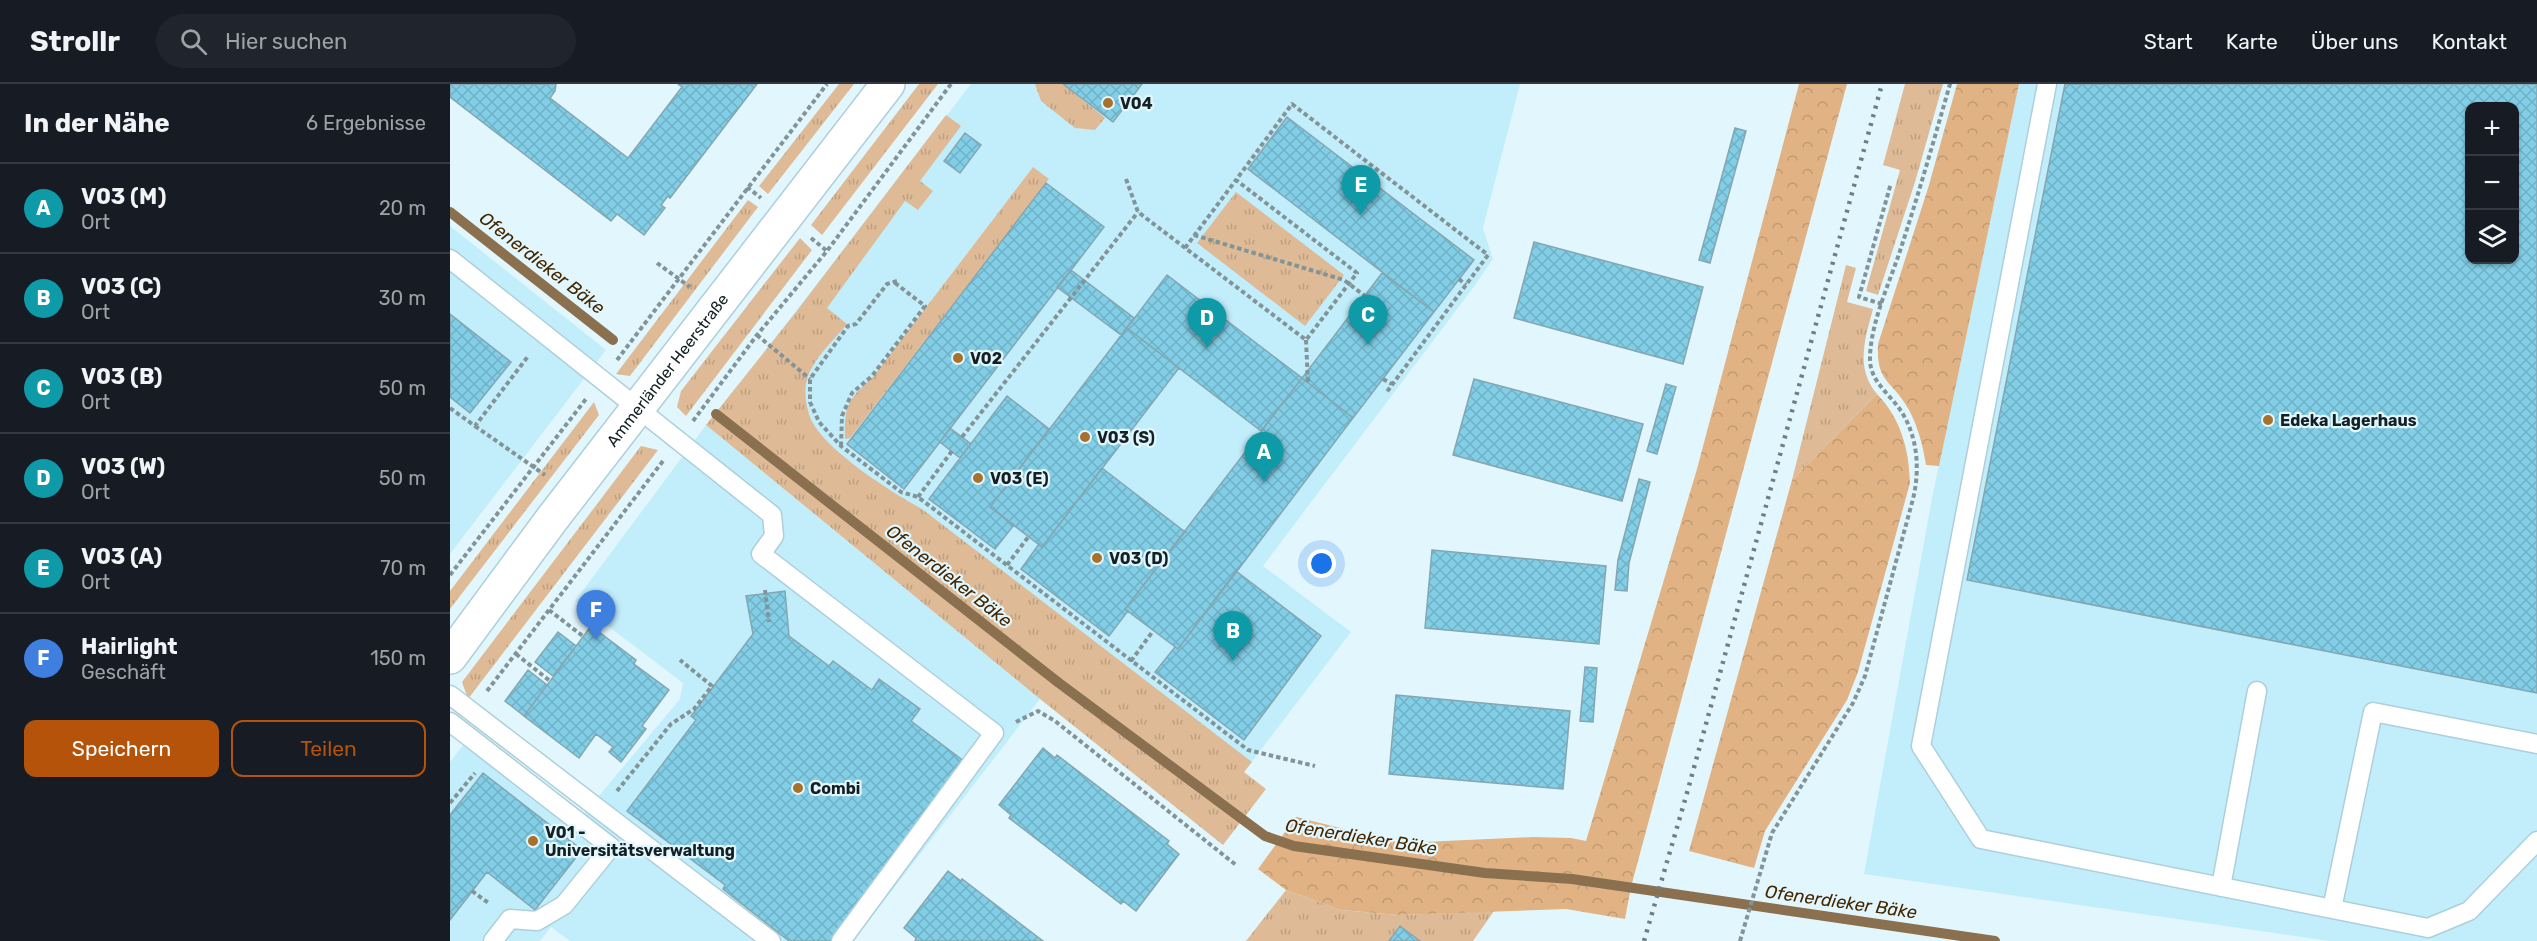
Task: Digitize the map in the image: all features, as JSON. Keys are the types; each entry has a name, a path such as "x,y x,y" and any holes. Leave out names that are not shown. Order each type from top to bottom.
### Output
{"street":[{"name":"Ammerländer Heerstraße","path":"450,657 572,494 888,84"}],"lane":[{"path":"2047,84 1921,746 1981,839 2428,928 2469,911 2537,841"},
{"path":"450,259 772,515 774,536 761,554 994,733 841,941"},
{"path":"2221,887 2257,691"},
{"path":"450,695 771,941"},
{"path":"2332,909 2373,712 2537,744"},
{"path":"450,722 611,847 564,905 537,921 510,919 493,941"}],"path":[{"path":"450,575 827,84"},
{"path":"470,711 516,654 757,335 826,250 951,84"},
{"path":"1740,941 1772,833 1853,703 1865,676 1918,479 1917,458 1902,413 1872,374 1871,342 1922,183 1950,84"},
{"path":"1185,248 1292,104 1488,255 1386,393"},
{"path":"1126,179 1138,212 1306,340"},
{"path":"1236,180 1357,273 1306,340 1308,383"},
{"path":"1883,304 1859,297 1890,183"},
{"path":"962,437 1138,212"},
{"path":"1194,235 1350,284 1365,296"},
{"path":"657,263 715,309"},
{"path":"1459,279 1466,285"},
{"path":"841,446 842,416 852,393 872,376 925,306 896,282 887,284 856,324 848,326 810,379 810,402 819,422 841,446 901,492 918,497 1248,750 1315,766"},
{"path":"475,426 544,335"},
{"path":"757,335 810,379"},
{"path":"1383,379 1392,384"},
{"path":"450,408 572,494"},
{"path":"918,497 951,451"},
{"path":"1006,565 1029,536"},
{"path":"549,610 584,636"},
{"path":"1131,661 1154,631"},
{"path":"516,654 550,681"},
{"path":"602,810 671,724 694,709 712,686 680,660"},
{"path":"994,733 1038,711 1055,721 1236,865"},
{"path":"450,803 490,754"}],"shaded area":[{"path":"971,84 1520,84 1483,228 1493,259 1263,566 1351,632 1244,772 742,381"},
{"path":"2019,84 2537,84 2537,941 2329,941 1864,874 1932,498"},
{"path":"450,226 606,350 450,554"},
{"path":"706,425 1040,699 853,941 570,941 551,927 540,941 450,941 450,762 474,731 583,815 680,699 683,683 575,601"}],"green space":[{"path":"839,84 854,84 768,194 759,186"},
{"path":"919,84 938,84 822,235 811,225"},
{"path":"1035,84 1063,84 1105,118 1095,130 1075,128 1041,101"},
{"path":"1799,84 1847,84 1631,887 1625,919 1566,909 1399,915 1341,910 1286,890 1258,869 1296,817 1401,843 1533,837 1571,838 1586,841 1697,469"},
{"path":"1905,84 1943,84 1915,182 1878,295 1866,291 1900,170 1883,165"},
{"path":"1957,84 2019,84 1939,466 1926,465 1920,437 1912,416 1903,400 1882,374 1878,344 1929,185"},
{"path":"946,115 961,126 920,181 933,191 918,210 905,201 827,308 847,324 818,358 807,380 805,391 809,415 823,437 848,460 879,483 922,509 1252,762 1244,772 1266,789 1223,845 1040,699 706,425 796,312"},
{"path":"1033,167 1049,179 850,438 845,439 845,418 853,398 873,377"},
{"path":"1236,192 1344,275 1305,326 1197,243"},
{"path":"748,200 758,207 630,376 616,374"},
{"path":"800,238 812,250 686,416 677,407 681,391"},
{"path":"1846,265 1856,268 1847,302 1873,309 1865,342 1864,364 1870,384 1877,394 1792,480"},
{"path":"1877,394 1898,424 1908,458 1910,483 1858,672 1847,700 1765,831 1754,868 1689,851 1792,480"},
{"path":"594,402 599,415 450,609 450,591"},
{"path":"641,446 658,450 468,699 462,682"},
{"path":"1286,890 1341,910 1399,915 1494,911 1473,941 1420,941 1401,926 1389,941 1246,941"}],"building":[{"path":"450,84 556,84 555,91 550,98 628,158 682,87 678,84 757,84 670,198 668,196 661,205 665,208 644,235 617,214 611,221 450,97"},
{"name":"V04","path":"1063,84 1142,84 1113,122"},
{"name":"Edeka Lagerhaus","path":"2065,84 2537,84 2537,693 1967,580"},
{"path":"1287,117 1474,260 1434,312 1248,169"},
{"path":"1735,128 1746,131 1710,263 1699,260"},
{"path":"965,133 981,145 960,173 944,161"},
{"name":"V02","path":"1046,183 1104,227 904,489 847,444"},
{"path":"1534,242 1703,287 1683,364 1514,318"},
{"path":"1071,270 1134,318 1121,335 1057,287"},
{"path":"1382,273 1434,312 1353,418 1302,378"},
{"path":"1167,275 1302,378 1261,431 1127,328"},
{"path":"450,314 511,362 470,413 450,397"},
{"name":"V03 (S)","path":"1129,325 1127,328 1179,368 1042,547 990,507"},
{"path":"1302,378 1353,418 1178,649 1125,609"},
{"path":"1474,379 1643,424 1622,501 1453,455"},
{"path":"1666,384 1676,387 1657,454 1647,451"},
{"name":"V03 (E)","path":"1007,396 1049,429 990,507 1014,525 995,549 929,499"},
{"path":"950,428 971,444 960,458 940,442"},
{"name":"V03 (D)","path":"1102,468 1185,532 1125,609 1128,611 1109,636 1021,569 1039,544 1042,547"},
{"path":"1639,479 1650,482 1629,563 1627,591 1615,590 1618,560"},
{"path":"1432,550 1606,566 1599,644 1425,628"},
{"path":"1236,571 1321,636 1244,740 1155,672 1175,647 1178,649"},
{"name":"Combi","path":"785,591 789,636 829,666 833,661 872,690 879,679 920,709 911,721 969,765 834,941 789,941 723,889 725,885 627,811 696,720 691,716 753,634 746,596"},
{"path":"591,626 636,660 634,664 669,690 642,726 646,729 621,762 609,752 613,747 596,734 579,758 524,716"},
{"path":"558,632 576,646 553,676 535,662"},
{"path":"1585,667 1597,668 1593,722 1580,721"},
{"path":"528,670 547,685 524,716 505,701"},
{"path":"1396,695 1570,711 1563,789 1389,774"},
{"path":"1043,748 1055,758 1057,755 1169,841 1167,844 1179,854 1136,911 1123,901 1121,904 1009,818 1011,815 999,805"},
{"path":"483,773 582,850 535,910 487,872 450,920 450,815"},
{"path":"948,871 961,881 962,879 1043,941 915,941 916,938 904,928"},
{"path":"1400,926 1420,941 1389,941"}],"waterway":[{"name":"Ofenerdieker Bäke","path":"450,212 613,340"},
{"name":"Ofenerdieker Bäke","path":"716,414 1059,683 1265,836 1294,846 1485,873 1572,879 1995,941"}],"railway":[{"path":"1644,941 1687,793 1882,84"}],"place":[{"name":"V04","path":"1108,103"},
{"name":"V03 (A)","path":"1361,215"},
{"name":"V03 (B)","path":"1368,345"},
{"name":"V03 (W)","path":"1207,348"},
{"name":"V02","path":"958,358"},
{"name":"Edeka Lagerhaus","path":"2268,420"},
{"name":"V03 (S)","path":"1085,437"},
{"name":"V03 (E)","path":"978,478"},
{"name":"V03 (M)","path":"1264,482"},
{"name":"V03 (D)","path":"1097,558"},
{"name":"Hairlight","path":"596,640"},
{"name":"V03 (C)","path":"1233,661"},
{"name":"Combi","path":"798,788"},
{"name":"V01 - Universitätsverwaltung","path":"533,841"}]}
